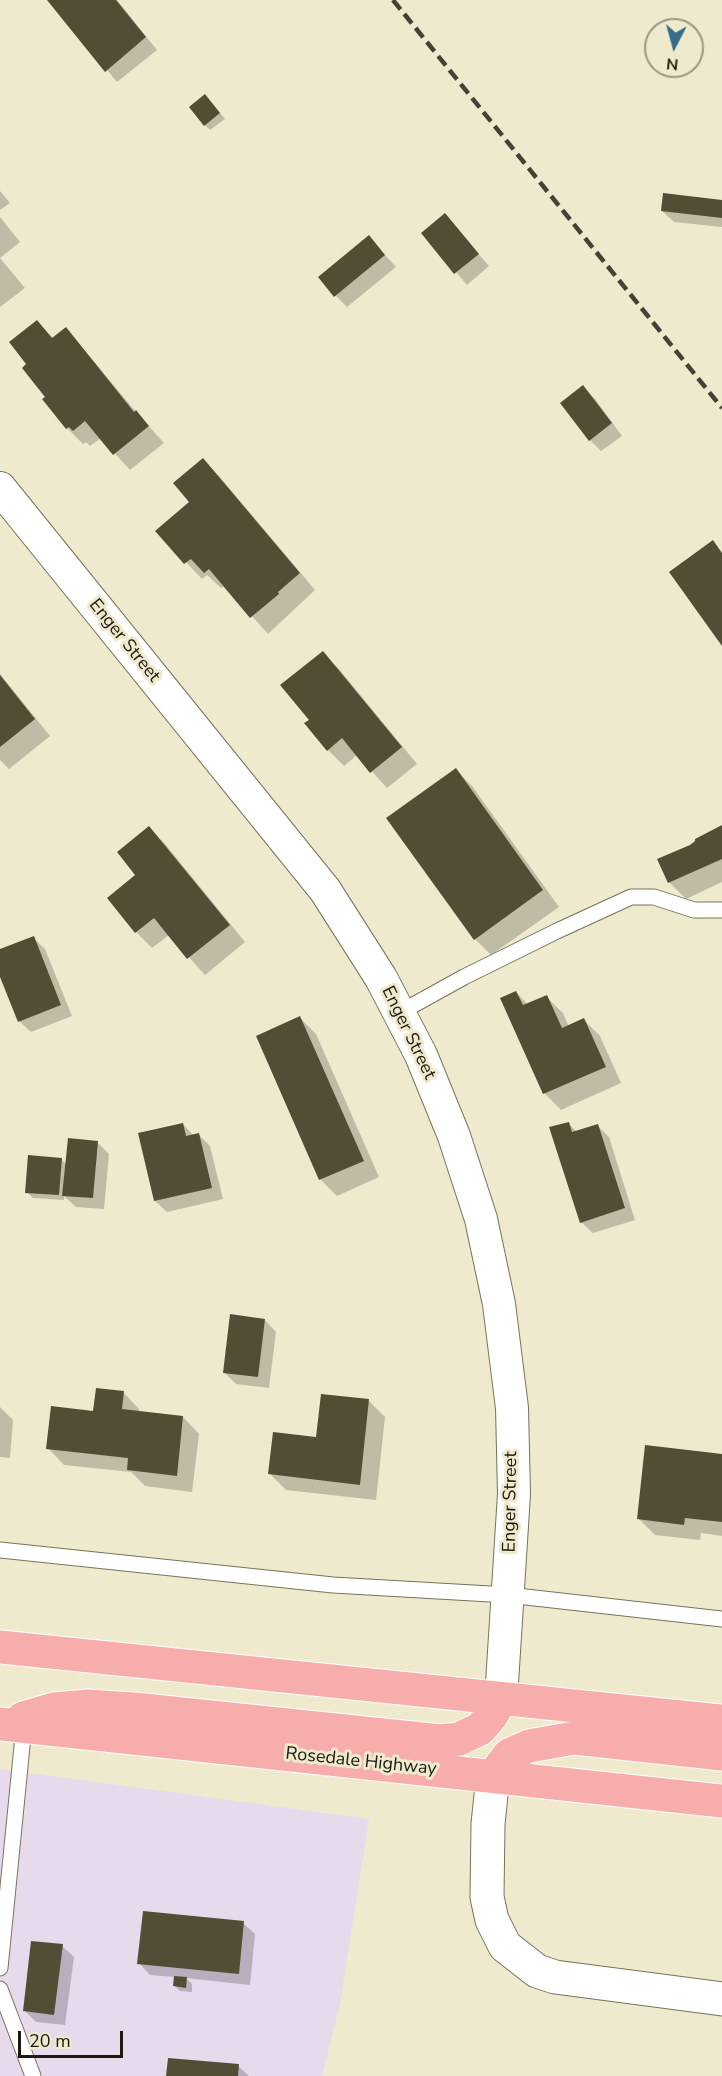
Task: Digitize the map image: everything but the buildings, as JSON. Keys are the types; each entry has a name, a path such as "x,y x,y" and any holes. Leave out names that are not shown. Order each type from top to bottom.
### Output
{"main road":[{"path":"0,1647 722,1721"},
{"path":"9,1725 54,1708 88,1706 441,1741 459,1739 480,1729 492,1715 501,1699"},
{"name":"Rosedale Highway","path":"9,1725 722,1802"},
{"path":"493,1776 509,1755 530,1746 574,1738 722,1754"}],"street":[{"name":"Enger Street","path":"0,488 325,890 381,978 421,1055 454,1136 481,1219 499,1304 512,1408 514,1494 501,1699"},
{"path":"493,1776 488,1824 487,1897 492,1920 505,1946 537,1971 555,1977 722,1999"}],"lane":[{"path":"399,1013 464,977 631,897 654,897 694,910 722,910"},
{"path":"0,1550 333,1585 508,1595 722,1619"},
{"path":"0,1968 9,1725"},
{"path":"0,1989 33,2076"}],"shaded area":[{"path":"0,1769 369,1819 340,2004 322,2076 0,2076"}],"railway":[{"path":"393,0 722,408"}]}
